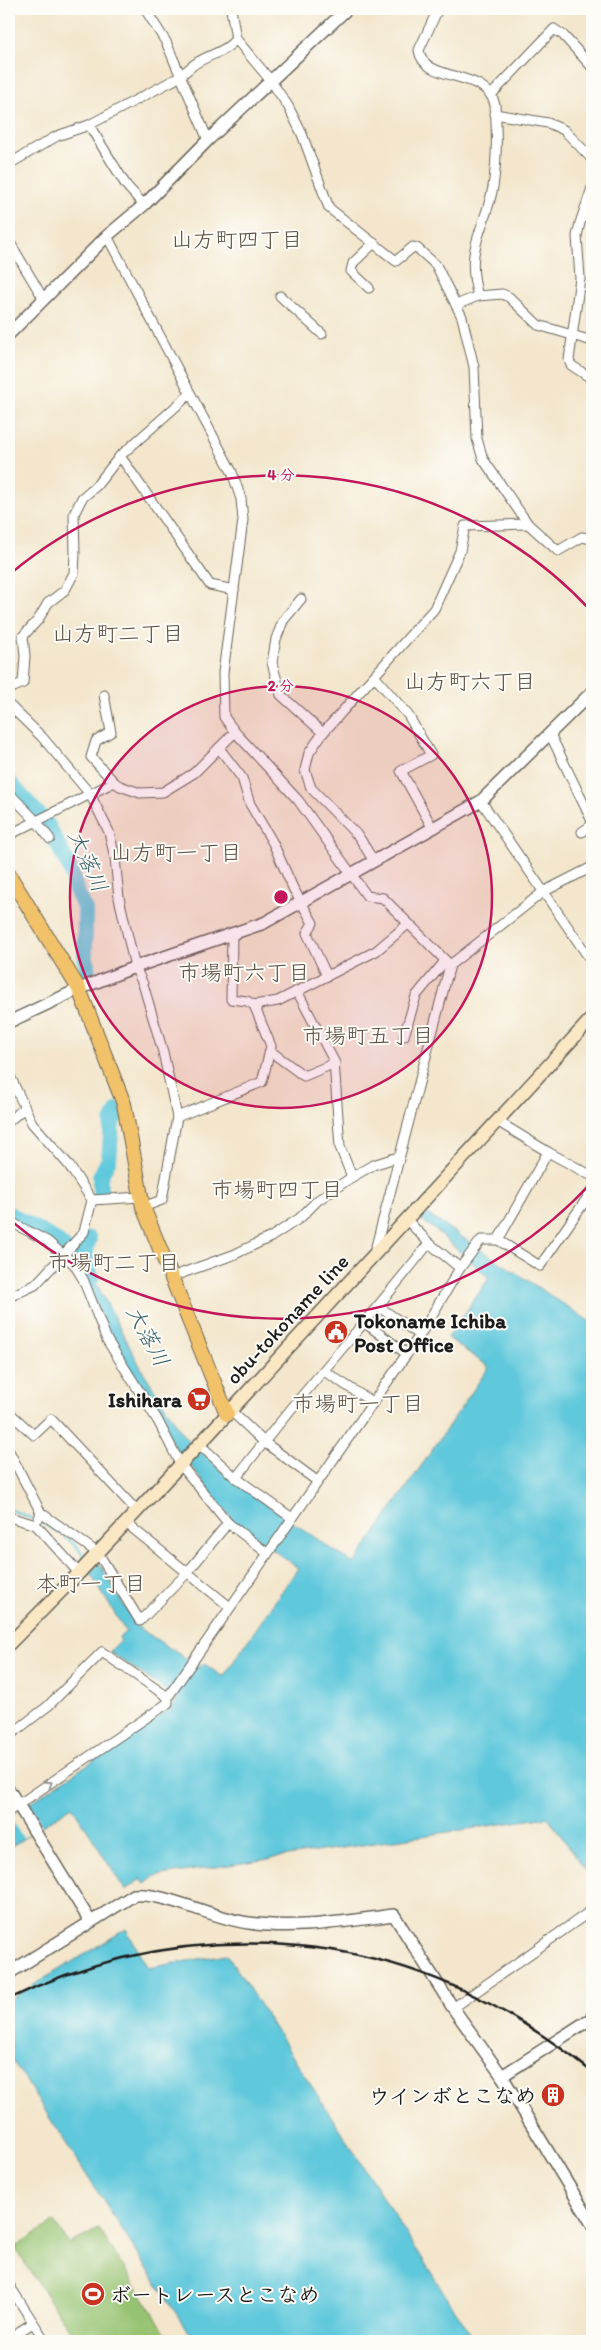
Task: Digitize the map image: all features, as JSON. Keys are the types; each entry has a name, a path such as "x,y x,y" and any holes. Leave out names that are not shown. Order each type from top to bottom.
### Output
{"main road":[{"path":"9,875 79,989 124,1104 142,1202 171,1277 228,1412"},
{"name":"obu-tokoname line","path":"9,1644 198,1446 592,1018"}],"street":[{"path":"145,9 161,31 208,140"},
{"path":"231,9 236,39 271,81 288,106 302,134 330,208 396,261 413,247 417,248 436,265 465,328 474,367 478,445 487,466 528,524 558,551 582,537 592,539"},
{"path":"9,334 107,236 144,205 208,140 347,9"},
{"path":"438,9 419,50 421,58 432,68 474,82 491,95 495,114 493,184 479,230 473,261 473,279 478,296"},
{"path":"491,95 554,30 563,35 592,67"},
{"path":"9,164 57,136 89,125 168,82 181,78 191,66 230,47 236,39"},
{"path":"495,114 548,123 564,130 592,159"},
{"path":"89,125 126,185 144,205"},
{"path":"592,188 580,223 578,236 580,278 569,360 571,365 592,379"},
{"path":"107,236 232,472 241,499 243,520 222,697 224,717 235,732 298,800 366,896 383,898 447,963"},
{"path":"9,241 43,298"},
{"path":"369,288 351,272 353,263 374,243"},
{"path":"456,305 478,296 502,294 509,297 538,325 592,340"},
{"path":"280,296 322,334"},
{"path":"9,689 23,683 25,656 23,636 38,620 48,603 65,590 74,573 74,514 82,498 97,485 120,456 190,394"},
{"path":"120,456 210,585 234,590"},
{"path":"373,860 359,837 311,788 305,770 309,753 324,733 434,609 460,551 465,526 528,524"},
{"path":"301,599 283,621 276,639 272,663 281,695 324,733"},
{"path":"375,677 408,714 430,755 401,771 432,827"},
{"path":"9,1022 79,989 135,967 232,935 264,922 481,801 592,692"},
{"path":"104,695 111,732 96,741 91,757 114,782 140,793 164,792 194,773 235,732"},
{"path":"9,705 42,737 90,794 108,827 119,898 135,967 143,984 163,1052 177,1117 162,1200 142,1202 92,1200"},
{"path":"550,734 592,821"},
{"path":"219,748 242,778 250,804 273,843 313,923 307,933 327,976"},
{"path":"9,836 114,782"},
{"path":"298,800 311,788"},
{"path":"9,793 41,820 50,839"},
{"path":"481,801 592,962"},
{"path":"582,832 592,825"},
{"path":"404,1036 416,996 447,963 543,892 592,867"},
{"path":"254,1005 278,1001 376,951 408,924"},
{"path":"177,1117 262,1082 271,1046 254,1005 247,1001 231,999 232,935"},
{"path":"373,1255 447,963"},
{"path":"297,991 335,1063 340,1147 352,1177"},
{"path":"270,1051 304,1076 335,1063"},
{"path":"9,1074 24,1108 38,1130 68,1164 92,1200 84,1232 35,1284 9,1297"},
{"path":"9,1121 24,1108"},
{"path":"497,1121 592,1176"},
{"path":"498,1240 548,1152"},
{"path":"171,1277 233,1255 271,1236 300,1218 318,1200 352,1177 373,1165 398,1157"},
{"path":"15,1808 168,1703 168,1698 407,1354 460,1268 482,1240 498,1240 540,1266 592,1191"},
{"path":"406,1219 429,1243 460,1268"},
{"path":"9,1221 67,1251 83,1280 107,1340 182,1462 228,1523 267,1553"},
{"path":"236,1478 264,1442 379,1307 429,1243"},
{"path":"379,1307 420,1335"},
{"path":"365,1323 407,1354"},
{"path":"324,1371 372,1402"},
{"path":"228,1412 264,1442 317,1481"},
{"path":"10,1415 34,1435 51,1419 136,1510"},
{"path":"198,1446 236,1478 292,1518"},
{"path":"9,1450 40,1514 89,1562 140,1621 186,1574 228,1523"},
{"path":"36,1525 40,1514"},
{"path":"9,1517 36,1525 89,1562"},
{"path":"126,1523 186,1574 230,1607"},
{"path":"9,1736 48,1706 102,1652 168,1698"},
{"path":"9,1790 15,1808 34,1833 90,1921"},
{"path":"9,1973 134,1895 144,1894 214,1916 249,1923 300,1927 394,1915 453,2008 502,2076 592,2224"},
{"path":"453,2008 592,1910"},
{"path":"502,2076 592,2018"},
{"path":"9,2285 45,2341"},
{"path":"9,2338 33,2322"}],"green space":[{"name":"ボートレースとこなめ","path":"54,2222 69,2244 99,2229 171,2341 77,2341 14,2247"}],"water":[{"path":"427,1214 592,1323 592,1880 548,1817 155,1876 145,1884 141,1879 125,1890 72,1806 9,1848 9,1817 172,1708 178,1699 110,1652 121,1641 119,1637 126,1632 90,1573 99,1563 136,1626 200,1668 203,1663 223,1677 298,1568 234,1522 193,1468 178,1452 110,1339 82,1271 73,1256 83,1262 86,1257 89,1270 141,1368 183,1435 232,1481 354,1564 489,1367 448,1338 489,1278 433,1228 420,1220"},
{"path":"126,1929 148,1968 227,1954 475,2341 194,2341 9,2055 9,2000"}],"pier":[{"path":"29,1804 42,1826 23,1838 9,1817"}],"waterway":[{"name":"大落川","path":"9,782 47,824 71,870 76,890 85,909 85,951 88,973"},
{"name":"大落川","path":"100,1193 100,1177 109,1159 112,1122 118,1110"},
{"path":"9,1214 55,1240 88,1270"},
{"name":"大落川","path":"89,1239 86,1248 86,1258 92,1277"},
{"path":"9,1509 52,1528 71,1541 87,1559"}],"railway":[{"path":"9,1999 67,1975 127,1957 189,1947 251,1944 313,1948 374,1959 434,1978 492,2005 518,2020 592,2072"}],"place":[{"name":"Tokoname Ichiba Post Office","path":"336,1332"},
{"name":"Ishihara","path":"199,1399"},
{"name":"ウインボとこなめ","path":"553,2095"},
{"name":"ボートレースとこなめ","path":"93,2294"}],"district":[{"name":"山方町四丁目","path":"237,239"},
{"name":"山方町二丁目","path":"118,633"},
{"name":"山方町六丁目","path":"470,681"},
{"name":"山方町一丁目","path":"176,852"},
{"name":"市場町六丁目","path":"244,972"},
{"name":"市場町五丁目","path":"368,1035"},
{"name":"市場町四丁目","path":"277,1189"},
{"name":"市場町二丁目","path":"114,1262"},
{"name":"市場町一丁目","path":"358,1403"},
{"name":"本町一丁目","path":"91,1583"}]}
